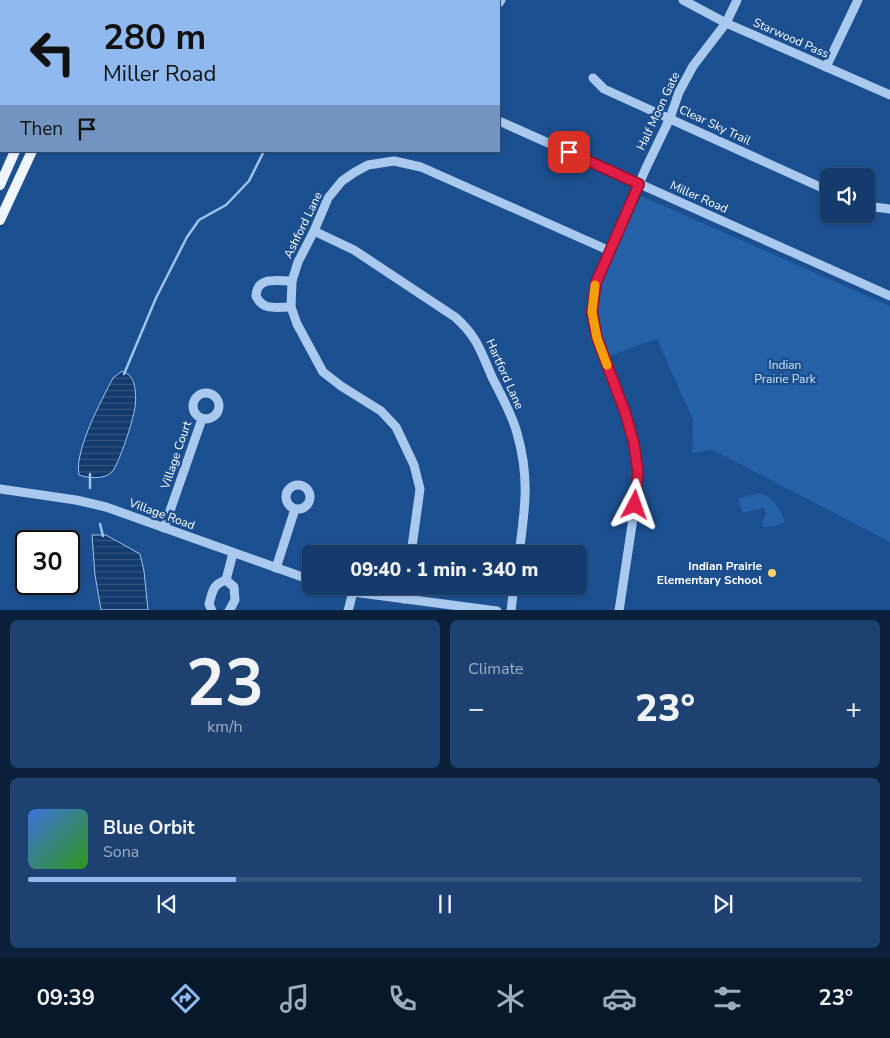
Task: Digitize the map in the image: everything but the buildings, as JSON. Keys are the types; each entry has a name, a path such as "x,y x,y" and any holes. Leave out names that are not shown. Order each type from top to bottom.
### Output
{"main road":[{"path":"0,185 15,152"},
{"path":"0,220 32,152"}],"street":[{"name":"Starwood Pass","path":"683,0 726,23 890,95"},
{"name":"Half Moon Gate","path":"620,610 638,472 630,430 597,338 592,312 596,283 670,118 679,92 693,66 726,23 737,0"},
{"path":"826,67 858,0"},
{"name":"Clear Sky Trail","path":"593,78 604,89 820,187"},
{"name":"Miller Road","path":"500,121 890,296"},
{"name":"Ashford Lane","path":"412,545 420,488 414,465 396,427 381,411 341,386 323,372 300,331 291,307 292,281 298,262 328,198 342,180 355,172 368,165 394,161 421,167 610,251"},
{"path":"875,207 890,209"},
{"name":"Hartford Lane","path":"314,231 354,250 387,270 465,325 479,344 517,431 524,464 525,501 520,545"},
{"path":"291,307 264,307 259,303 256,296 259,285 265,280 292,281"},
{"name":"Village Court","path":"164,528 202,418"},
{"name":"Village Road","path":"0,489 76,500 106,507 302,577"},
{"path":"276,568 295,509"},
{"path":"226,580 233,552"},
{"path":"212,610 209,604 214,587 217,583 226,580"},
{"path":"226,580 234,587 235,600 229,610"},
{"path":"348,610 352,595"},
{"path":"375,595 452,608 497,610"},
{"path":"404,599 405,595"},
{"path":"511,610 513,595"}],"green space":[{"name":"Indian Prairie Park","path":"641,196 890,306 890,542 713,450 692,453 693,420 657,339 609,356 601,333 598,309 600,286"},
{"path":"758,493 772,500 785,522 764,527 762,522 766,513 763,508 743,513 738,499"}],"shaded area":[{"path":"122,371 132,379 136,402 126,441 115,467 109,475 91,477 79,475 84,440 113,378"},
{"path":"92,535 106,535 140,554 144,571 148,610 101,610 95,575"}],"waterway":[{"path":"124,374 156,298 187,237 199,220 226,205 249,181 264,152"},
{"path":"90,474 90,488"},
{"path":"100,524 103,536"}],"slow traffic":[{"path":"595,285 592,312 597,338 607,365"}],"place":[{"name":"Indian Prairie Elementary School","path":"772,573"}],"route":[{"path":"569,152 639,184 596,283 592,312 597,338 626,415 634,444 638,472 635,505"}]}
